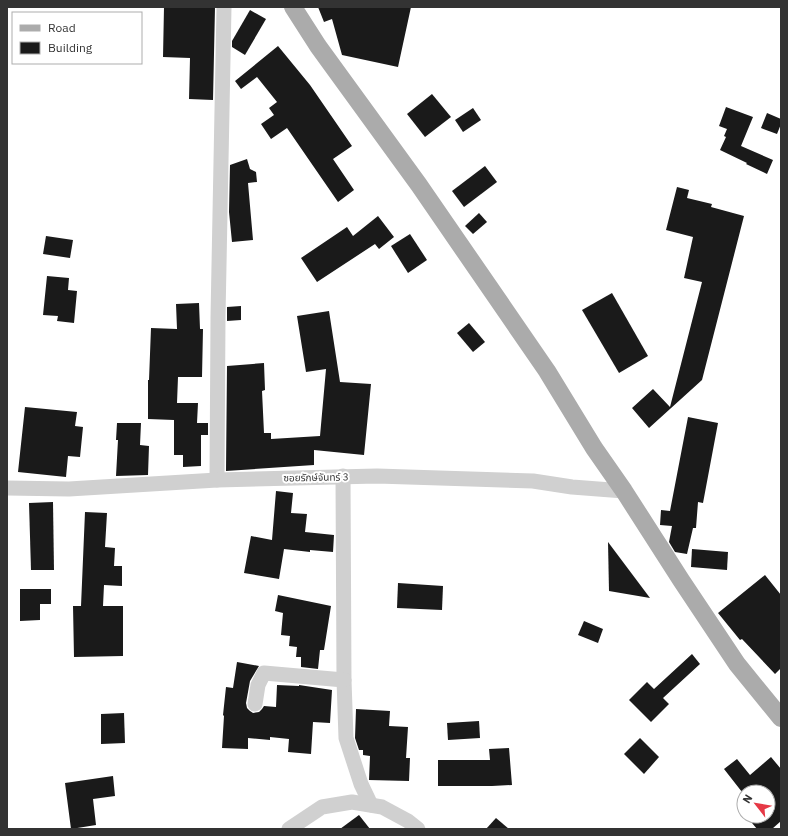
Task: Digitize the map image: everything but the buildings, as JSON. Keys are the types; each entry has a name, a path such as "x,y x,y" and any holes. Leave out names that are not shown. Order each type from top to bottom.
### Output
{"main road":[{"path":"293,7 318,46 428,198 546,371 680,580 737,664 781,718"}],"street":[{"path":"217,480 218,317 224,7"},
{"path":"343,476 344,680 346,738 360,784 371,806"},
{"name":"ซอยรักษ์จันทร์ 3","path":"7,488 69,489 217,480 377,476 533,481 572,487 624,491"},
{"path":"255,704 258,685 264,674 344,680"},
{"path":"289,829 322,807 352,802 382,807 408,821 418,829"}]}
